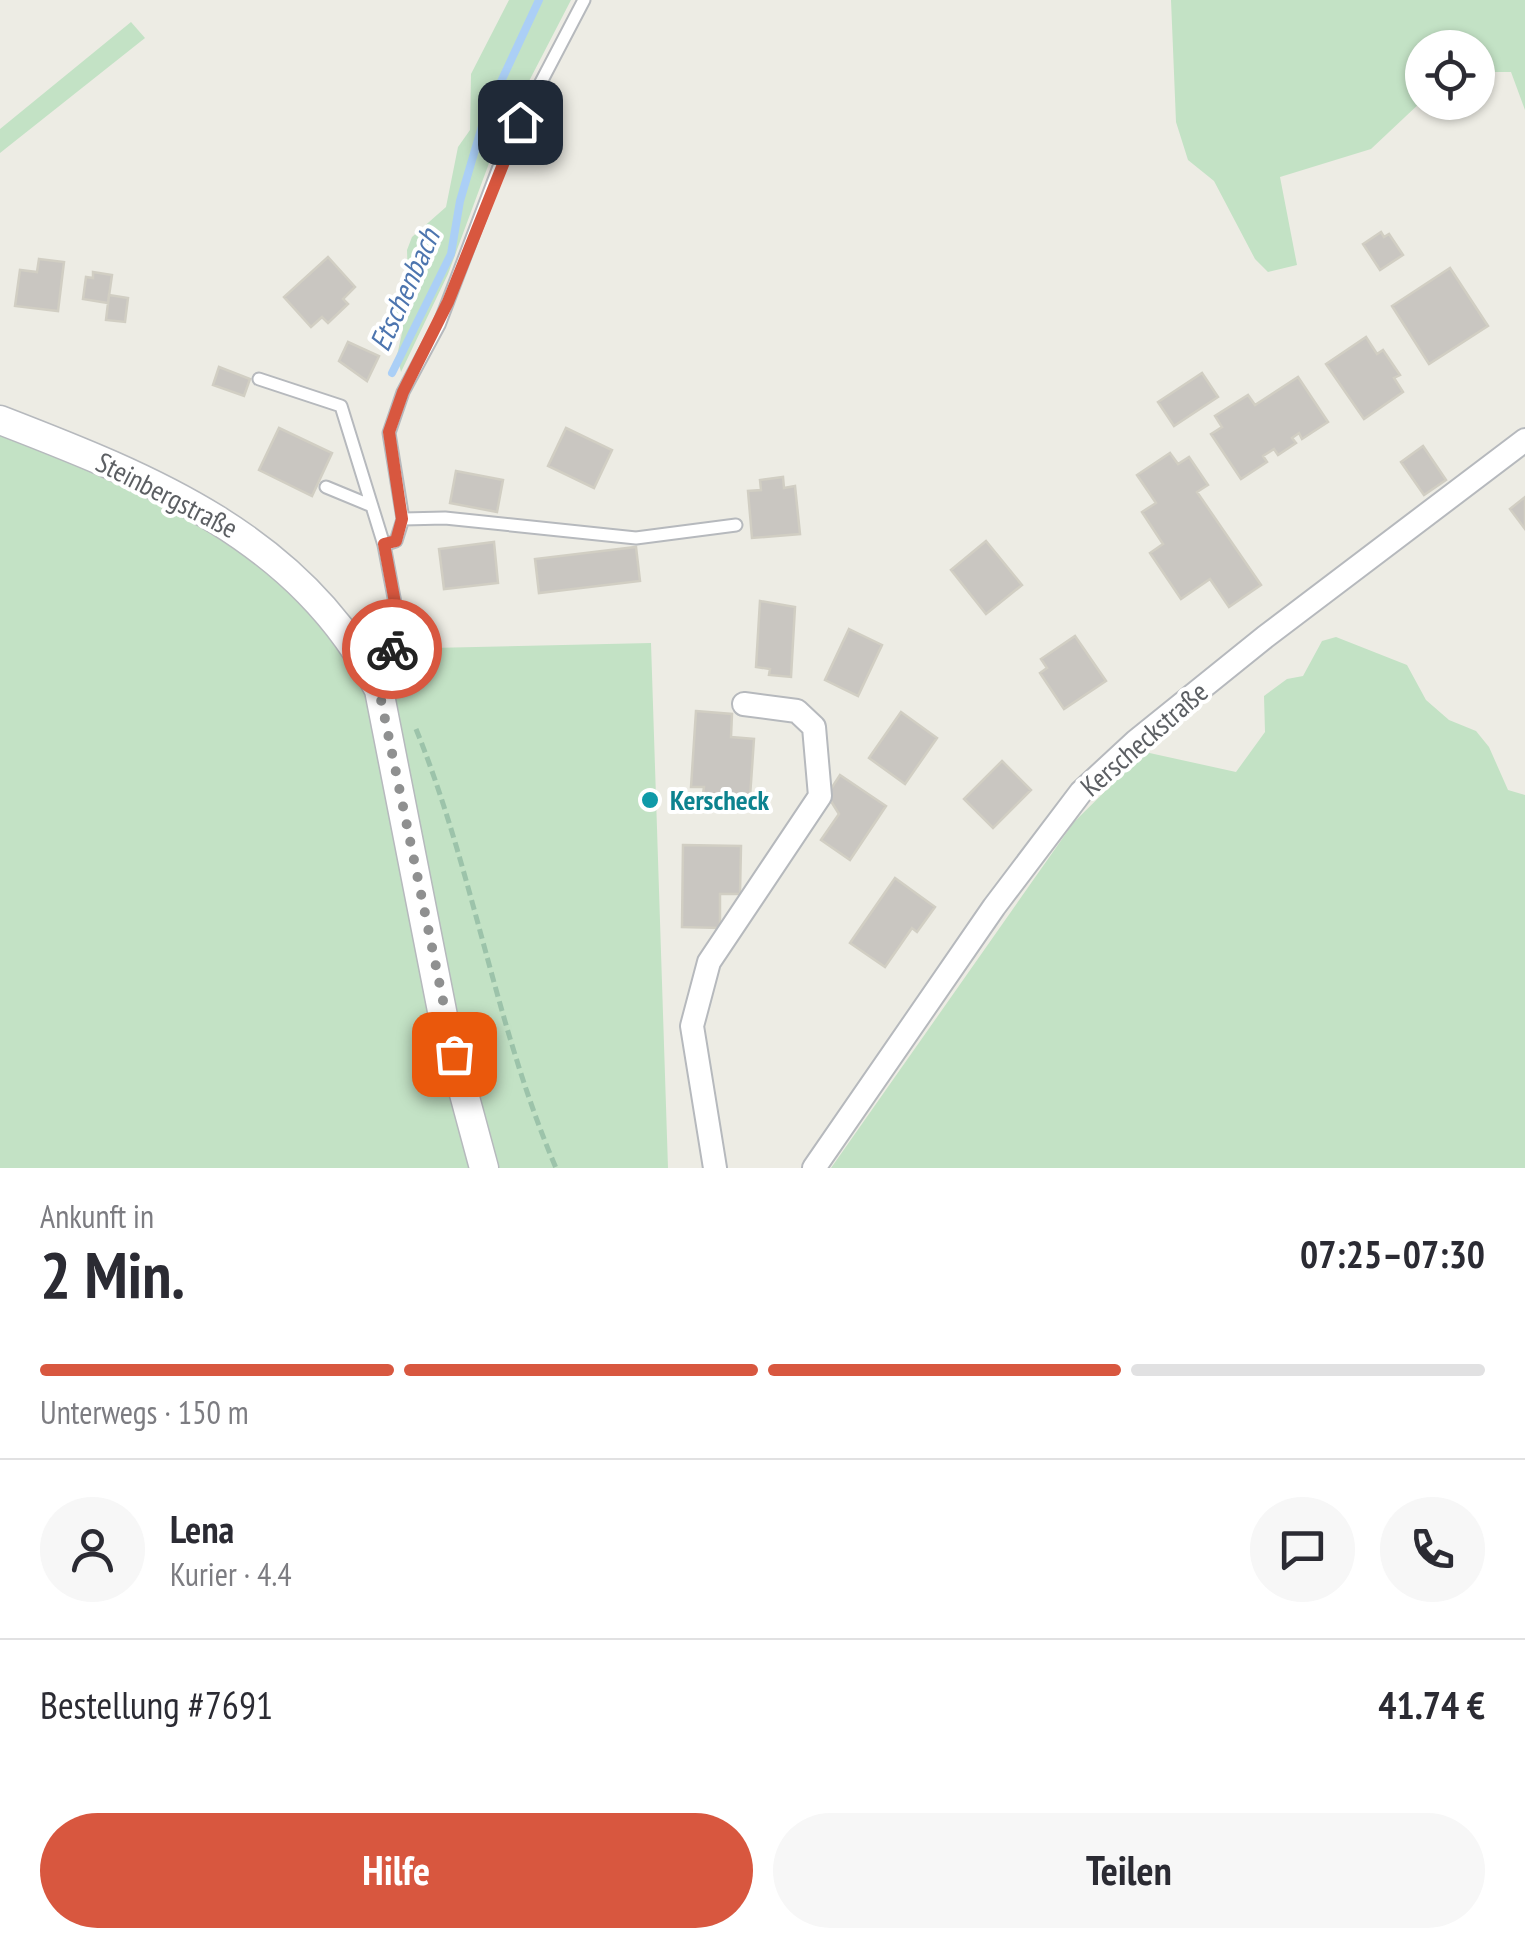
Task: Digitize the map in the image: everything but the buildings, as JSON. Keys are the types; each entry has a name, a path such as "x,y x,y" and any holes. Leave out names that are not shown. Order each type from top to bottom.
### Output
{"street":[{"name":"Steinbergstraße","path":"0,420 144,478 251,538 311,594 379,690 443,1016 484,1168"},
{"name":"Kerscheckstraße","path":"814,1168 994,907 1081,792 1136,741 1265,638 1525,440"},
{"path":"715,1168 692,1026 709,962 820,796 814,727 797,712 744,704"}],"lane":[{"path":"384,544 396,541 402,519 389,432 403,392 445,310 505,151 584,0"},
{"path":"258,378 341,406 384,544 399,624 379,690"},
{"path":"326,487 372,506"},
{"path":"402,519 446,518 648,538 736,525"}],"path":[{"path":"412,720 438,783 508,1035 556,1168"}],"green space":[{"path":"509,0 571,0 495,147 448,274 401,372 397,356 403,328 392,315 408,281 407,250 412,237 446,207 458,147 470,130 471,74"},
{"path":"1171,0 1525,0 1525,110 1511,72 1495,72 1495,30 1405,30 1405,117 1371,149 1280,177 1297,265 1268,272 1255,259 1214,181 1188,160 1176,122"},
{"path":"131,22 145,38 0,153 0,129"},
{"path":"0,432 176,506 286,584 340,650 651,643 668,1168 0,1168"},
{"path":"1336,637 1407,665 1426,700 1449,720 1476,731 1489,747 1508,790 1525,795 1525,1168 831,1168 1074,822 1145,752 1236,772 1265,732 1264,696 1287,679 1303,676 1322,641"}],"waterway":[{"name":"Etschenbach","path":"392,373 451,254 460,201 485,116 539,0"}],"way so far":[{"path":"392,649 379,690 443,1016 454,1054"}],"place":[{"name":"Kerscheck","path":"650,800"}],"route":[{"path":"392,649 399,624 384,544 396,541 402,531 402,519 389,432 403,392 448,302 491,186 520,122"}]}
